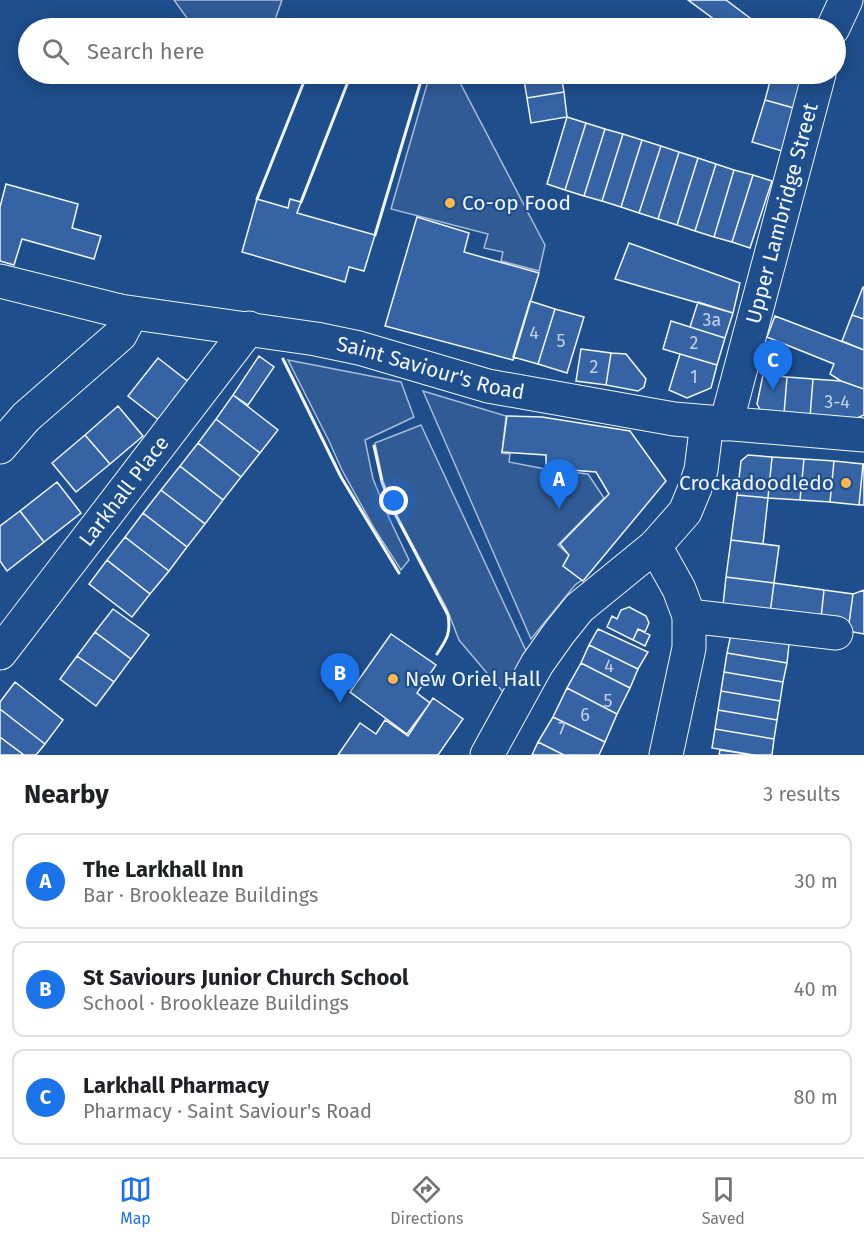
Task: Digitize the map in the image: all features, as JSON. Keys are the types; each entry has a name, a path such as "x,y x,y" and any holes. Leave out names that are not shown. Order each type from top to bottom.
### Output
{"street":[{"path":"838,18 846,0"},
{"name":"Upper Lambridge Street","path":"487,755 537,664 579,608 655,546 685,512 716,423 816,84"},
{"name":"Saint Saviour's Road","path":"0,281 120,311 249,328 359,348 488,386 674,419 864,435"},
{"path":"0,447 26,417 120,335 126,324 120,311"},
{"name":"Larkhall Place","path":"0,653 249,328"},
{"path":"655,546 679,589 689,616 689,648 666,755"},
{"path":"689,616 836,633"}],"shaded area":[{"path":"174,0 282,0 276,18 187,18"},
{"path":"427,84 461,84 545,245 539,271 501,261 503,252 484,248 488,234 391,209"},
{"path":"288,360 401,382 414,417 365,440 373,479 409,560 401,570 374,528 342,470"},
{"path":"423,391 506,416 502,453 510,454 509,462 588,474 604,498 558,545 569,555 563,566 582,580 575,585 531,639"},
{"path":"421,425 527,653 503,692 459,640 447,609 394,510 383,481 375,443"}],"building":[{"path":"688,0 726,0 750,18 712,18"},
{"path":"525,84 563,84 564,92 527,98"},
{"path":"769,84 809,84 801,110 765,100"},
{"path":"564,92 567,117 531,123 527,98"},
{"path":"765,100 801,110 789,153 752,142"},
{"path":"567,117 586,123 565,190 547,184"},
{"path":"586,123 605,129 584,196 565,190"},
{"path":"605,129 623,134 602,201 584,196"},
{"path":"623,134 642,140 621,207 602,201"},
{"path":"642,140 661,146 639,213 621,207"},
{"path":"661,146 679,152 658,219 639,213"},
{"path":"679,152 698,158 677,225 658,219"},
{"path":"698,158 716,164 695,231 677,225"},
{"path":"716,164 734,170 714,237 695,231"},
{"path":"734,170 753,175 732,242 714,237"},
{"path":"753,175 772,181 750,248 732,242"},
{"path":"6,184 78,204 72,228 101,236 94,259 22,239 14,265 0,261 0,207"},
{"path":"257,199 288,208 290,199 301,202 297,213 375,235 364,271 349,267 345,282 242,252"},
{"path":"417,217 469,233 464,252 539,273 513,360 385,326"},
{"path":"629,243 740,283 733,313 615,279"},
{"path":"864,287 864,319 852,315"},
{"path":"530,301 555,309 538,364 513,357"},
{"path":"698,302 733,313 725,338 690,327"},
{"path":"555,309 584,317 567,373 538,364"},
{"path":"852,315 864,319 864,350 842,341"},
{"path":"775,316 864,350 864,389 841,381 830,374 834,364 767,337"},
{"path":"671,321 725,338 717,365 663,349"},
{"path":"581,349 611,353 606,385 576,381"},
{"path":"611,353 626,354 646,379 644,387 638,391 606,385"},
{"path":"680,354 717,365 711,388 687,398 669,390"},
{"path":"259,356 274,367 248,405 233,395"},
{"path":"158,358 190,383 160,421 128,396"},
{"path":"763,375 787,377 784,414 762,413 757,404"},
{"path":"787,377 813,379 810,417 784,414"},
{"path":"813,379 841,381 864,389 864,415 855,419 810,417"},
{"path":"233,395 278,430 260,453 216,419"},
{"path":"118,406 143,436 110,464 85,435"},
{"path":"507,416 542,417 630,431 666,481 583,581 563,566 569,555 560,544 609,494 596,472 546,468 546,455 502,452"},
{"path":"216,419 260,453 241,477 198,443"},
{"path":"85,435 110,464 76,492 52,463"},
{"path":"198,443 241,477 223,500 180,466"},
{"path":"748,455 772,457 768,498 737,495 741,461"},
{"path":"772,457 804,459 800,500 768,498"},
{"path":"804,459 834,461 830,502 800,500"},
{"name":"Crockadoodledo","path":"834,461 863,464 859,505 830,502"},
{"path":"863,464 864,505 859,505"},
{"path":"180,466 223,500 205,524 161,490"},
{"path":"57,482 81,513 44,542 20,511"},
{"path":"161,490 205,524 187,547 143,513"},
{"path":"737,495 768,498 763,544 731,540"},
{"path":"20,511 44,542 7,571 0,561 0,526"},
{"path":"143,513 187,547 169,571 125,537"},
{"path":"125,537 169,571 150,594 107,560"},
{"path":"731,540 779,546 774,583 726,577"},
{"path":"107,560 150,594 132,617 89,584"},
{"path":"726,577 774,583 769,621 722,614"},
{"path":"774,583 824,590 820,627 769,621"},
{"path":"824,590 853,594 848,631 820,627"},
{"path":"864,590 864,634 848,631 853,594"},
{"path":"629,607 646,616 649,623 645,632 638,629 633,640 607,627 612,616 617,619 621,610"},
{"path":"113,609 149,635 131,659 95,632"},
{"path":"598,629 648,652 638,669 589,645"},
{"path":"638,629 650,635 645,646 633,640"},
{"path":"95,632 131,659 114,682 77,656"},
{"name":"New Oriel Hall","path":"391,634 436,665 417,693 430,703 407,734 350,692"},
{"path":"731,634 789,644 787,663 727,653"},
{"path":"589,645 638,669 630,688 581,663"},
{"path":"727,653 787,663 783,682 724,672"},
{"path":"77,656 114,682 96,706 60,679"},
{"path":"581,663 630,688 617,714 567,688"},
{"path":"724,672 783,682 780,701 721,691"},
{"path":"15,682 63,720 45,744 0,709 0,702"},
{"path":"567,688 617,714 605,742 553,717"},
{"path":"721,691 780,701 777,720 718,710"},
{"path":"433,698 463,719 438,755 338,755 360,723 376,734 385,720 408,736"},
{"path":"0,709 45,744 36,755 24,755 0,737"},
{"path":"718,710 777,720 774,739 715,729"},
{"path":"553,717 605,742 599,755 564,755 538,742"},
{"path":"715,729 774,739 772,755 754,755 712,748"},
{"path":"0,737 24,755 0,755"},
{"path":"538,742 564,755 532,755"},
{"path":"720,750 754,755 719,755"}],"wall":[{"path":"257,199 303,84"},
{"path":"301,202 347,84"},
{"path":"375,235 420,84"},
{"path":"283,359 341,477 399,573"},
{"path":"374,446 382,482 392,508 448,615 447,636 437,654"}],"place":[{"name":"Co-op Food","path":"450,203"},
{"name":"Larkhall Pharmacy","path":"773,390"},
{"name":"Crockadoodledo","path":"846,483"},
{"name":"The Larkhall Inn","path":"559,509"},
{"name":"New Oriel Hall","path":"393,679"},
{"name":"St Saviours Junior Church School","path":"340,703"}]}
